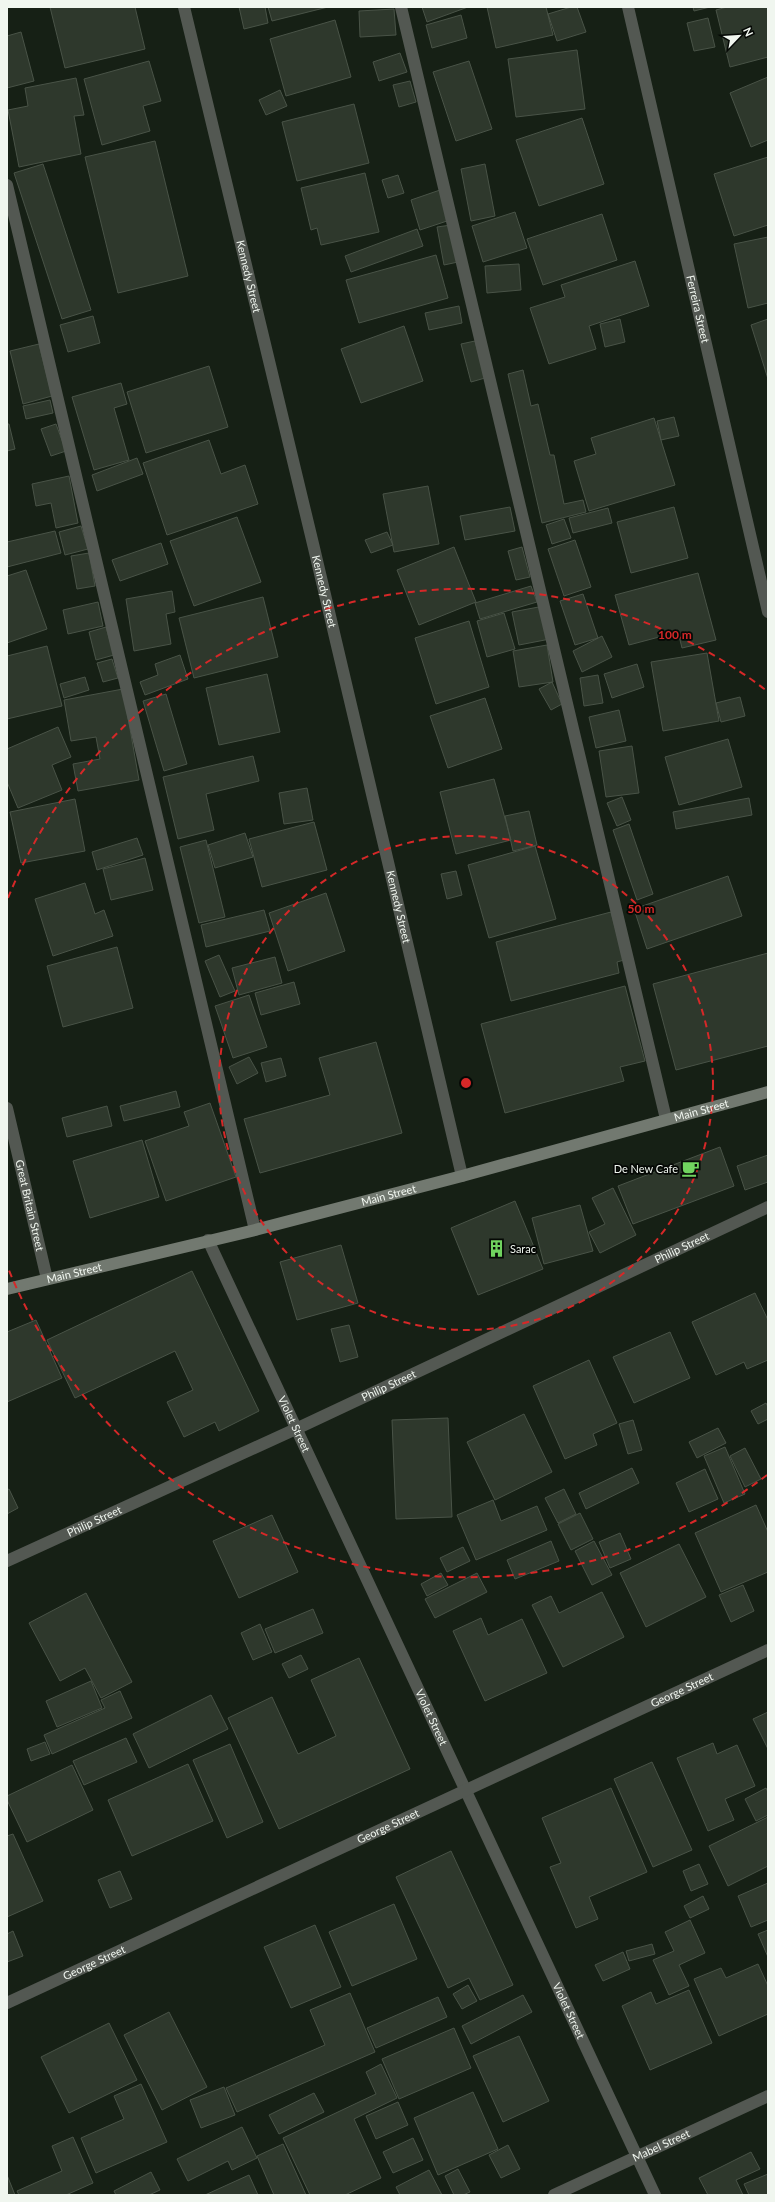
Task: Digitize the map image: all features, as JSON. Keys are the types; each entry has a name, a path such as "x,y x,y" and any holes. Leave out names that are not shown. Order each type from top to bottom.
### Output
{"main road":[{"name":"Main Street","path":"7,1289 255,1230 462,1176 768,1092"}],"street":[{"name":"Kennedy Street","path":"184,7 314,548 462,1176"},
{"path":"401,7 666,1119"},
{"name":"Ferreira Street","path":"628,7 768,612"},
{"path":"7,185 255,1230"},
{"name":"Great Britain Street","path":"7,1108 47,1279"},
{"name":"Philip Street","path":"7,1561 298,1428 768,1207"},
{"name":"Violet Street","path":"208,1240 298,1428 655,2195"},
{"name":"George Street","path":"7,2003 465,1789 768,1650"},
{"name":"Mabel Street","path":"554,2195 768,2096"}],"building":[{"path":"50,7 135,7 145,49 65,68"},
{"path":"239,7 265,7 268,23 244,29"},
{"path":"268,7 328,7 272,21"},
{"path":"422,7 468,7 427,22"},
{"path":"487,7 546,7 553,35 496,48"},
{"path":"571,7 577,7 586,32 557,41 548,14"},
{"path":"693,7 710,7 694,11"},
{"path":"727,7 768,7 768,57 730,67 716,10"},
{"path":"394,9 396,35 360,37 359,11"},
{"path":"461,15 467,38 432,48 426,25"},
{"path":"708,18 715,47 694,51 687,23"},
{"path":"335,20 351,77 286,96 270,39"},
{"path":"21,32 34,81 7,88 7,36"},
{"path":"577,50 585,109 516,117 508,59"},
{"path":"400,53 407,72 379,81 373,62"},
{"path":"149,61 161,101 143,106 150,131 102,145 84,79"},
{"path":"469,61 492,129 456,141 433,72"},
{"path":"768,77 768,140 751,147 730,93"},
{"path":"76,78 84,115 74,116 81,154 19,167 8,110 28,106 25,88"},
{"path":"410,81 416,102 399,107 393,85"},
{"path":"280,90 287,106 266,115 259,100"},
{"path":"354,104 369,163 297,181 282,122"},
{"path":"582,118 604,184 539,206 516,140"},
{"path":"155,141 188,276 118,293 85,157"},
{"path":"768,157 768,225 734,236 714,174"},
{"path":"43,164 91,310 62,319 14,173"},
{"path":"485,164 495,216 471,221 461,169"},
{"path":"365,173 379,232 321,245 317,228 311,230 301,188"},
{"path":"398,175 404,193 388,198 382,180"},
{"path":"440,190 450,220 420,230 411,200"},
{"path":"515,212 527,248 483,262 472,226"},
{"path":"602,214 617,260 543,285 527,239"},
{"path":"451,225 458,262 444,265 437,227"},
{"path":"417,229 423,246 351,272 345,256"},
{"path":"768,237 768,303 748,308 734,244"},
{"path":"436,255 448,298 359,323 346,280"},
{"path":"635,261 649,306 589,326 596,349 549,364 530,308 565,297 561,285"},
{"path":"519,264 521,290 487,293 485,266"},
{"path":"459,306 462,323 429,330 425,313"},
{"path":"93,316 100,343 68,352 60,325"},
{"path":"620,319 625,342 605,347 600,324"},
{"path":"768,319 768,379 751,325"},
{"path":"404,326 423,381 361,403 341,349"},
{"path":"475,341 485,378 471,382 461,344"},
{"path":"39,344 52,396 23,404 10,351"},
{"path":"209,366 228,427 146,453 127,392"},
{"path":"523,370 531,406 538,404 550,455 554,455 564,504 583,500 586,512 542,523 508,374"},
{"path":"121,383 127,404 114,408 129,460 94,470 72,397"},
{"path":"50,400 53,413 26,419 23,406"},
{"path":"674,417 679,436 661,440 657,421"},
{"path":"654,418 675,485 589,511 574,461 596,454 591,438"},
{"path":"7,424 9,424 15,449 7,451"},
{"path":"56,424 66,451 51,456 41,429"},
{"path":"209,440 221,474 245,465 258,504 167,535 143,463"},
{"path":"137,458 143,474 97,491 92,475"},
{"path":"69,476 78,523 56,528 51,503 36,506 32,484"},
{"path":"428,486 439,544 394,552 383,494"},
{"path":"510,507 515,531 465,540 460,516"},
{"path":"674,507 688,558 631,573 617,522"},
{"path":"608,508 612,523 573,533 569,518"},
{"path":"237,517 261,582 194,606 170,541"},
{"path":"564,519 571,538 552,544 546,525"},
{"path":"81,526 88,549 65,555 59,532"},
{"path":"55,531 61,553 7,567 7,542"},
{"path":"387,532 393,545 371,553 365,540"},
{"path":"575,540 591,587 564,596 548,549"},
{"path":"161,543 168,564 120,581 112,560"},
{"path":"454,547 476,602 419,625 397,570"},
{"path":"522,547 530,577 516,580 508,551"},
{"path":"89,553 95,586 77,589 71,556"},
{"path":"26,570 47,629 7,643 7,576"},
{"path":"698,573 716,640 682,648 678,632 629,645 615,595"},
{"path":"531,586 537,602 480,619 475,603"},
{"path":"172,591 175,612 166,614 171,644 134,651 126,599"},
{"path":"583,594 598,638 575,645 560,601"},
{"path":"263,597 278,657 194,678 179,618"},
{"path":"98,602 103,626 68,634 63,610"},
{"path":"544,606 550,639 519,645 512,612"},
{"path":"504,613 515,649 487,657 477,621"},
{"path":"469,621 489,687 436,704 415,638"},
{"path":"106,627 114,655 96,660 89,632"},
{"path":"602,636 612,657 582,672 573,651"},
{"path":"547,645 553,682 519,687 513,651"},
{"path":"47,646 62,706 7,719 7,656"},
{"path":"707,653 719,721 663,731 651,662"},
{"path":"180,655 188,679 145,695 140,682 158,675 155,664"},
{"path":"112,659 118,678 103,682 97,663"},
{"path":"637,664 644,687 612,698 604,674"},
{"path":"267,674 280,732 219,745 206,688"},
{"path":"598,675 603,703 584,706 580,678"},
{"path":"85,677 89,690 64,698 60,684"},
{"path":"552,682 562,704 551,710 539,689"},
{"path":"123,689 139,780 78,791 73,764 100,759 96,737 71,741 64,700"},
{"path":"166,694 187,764 164,771 143,701"},
{"path":"740,697 745,716 721,722 716,703"},
{"path":"485,698 502,749 448,768 430,716"},
{"path":"619,710 626,741 596,748 589,717"},
{"path":"58,727 71,757 52,765 62,790 18,808 7,782 7,749"},
{"path":"728,739 742,787 679,805 665,757"},
{"path":"632,746 639,793 606,797 599,751"},
{"path":"253,756 259,781 206,794 214,830 178,839 163,777"},
{"path":"494,779 511,840 456,854 440,792"},
{"path":"307,788 313,820 284,824 279,793"},
{"path":"622,797 631,820 617,826 607,803"},
{"path":"749,798 752,815 676,829 673,812"},
{"path":"75,799 85,851 21,863 10,812"},
{"path":"529,811 537,845 513,851 505,816"},
{"path":"314,822 327,870 262,887 249,839"},
{"path":"629,824 653,894 637,900 613,830"},
{"path":"245,833 253,857 215,868 208,845"},
{"path":"137,838 143,855 97,870 92,852"},
{"path":"206,840 225,917 199,923 180,847"},
{"path":"535,846 556,919 489,938 468,865"},
{"path":"145,858 153,890 111,900 103,869"},
{"path":"456,871 462,895 447,899 441,874"},
{"path":"728,876 742,916 647,949 634,909"},
{"path":"85,883 95,914 104,910 113,936 53,956 35,899"},
{"path":"326,893 345,951 288,971 269,913"},
{"path":"264,910 270,931 206,947 201,925"},
{"path":"611,912 624,960 617,962 619,973 511,1001 496,942"},
{"path":"117,947 133,1008 63,1027 47,966"},
{"path":"768,953 768,1046 676,1070 653,984"},
{"path":"219,955 235,991 220,997 205,961"},
{"path":"275,957 282,983 239,995 232,968"},
{"path":"294,982 300,1004 261,1015 255,993"},
{"path":"625,986 645,1061 620,1067 624,1081 505,1113 481,1024"},
{"path":"249,995 267,1047 233,1058 215,1006"},
{"path":"376,1042 402,1133 260,1173 244,1119 330,1095 319,1058"},
{"path":"249,1057 258,1073 237,1084 229,1067"},
{"path":"281,1058 286,1076 266,1082 261,1063"},
{"path":"176,1091 180,1107 124,1121 120,1106"},
{"path":"210,1103 236,1177 166,1201 145,1141 189,1126 184,1112"},
{"path":"107,1106 112,1126 67,1137 62,1118"},
{"path":"142,1140 159,1197 90,1218 73,1161"},
{"path":"720,1147 734,1186 633,1224 618,1186"},
{"path":"768,1155 768,1182 745,1190 737,1166"},
{"path":"613,1188 636,1235 600,1253 589,1232 605,1224 592,1198"},
{"name":"Sarac","path":"515,1201 543,1269 478,1295 451,1228"},
{"path":"580,1205 593,1251 544,1264 532,1218"},
{"path":"341,1245 358,1303 297,1320 280,1262"},
{"path":"192,1271 259,1411 219,1431 215,1422 184,1437 167,1402 193,1390 175,1351 75,1398 47,1340"},
{"path":"755,1293 768,1320 768,1360 747,1369 744,1362 716,1375 692,1322"},
{"path":"36,1320 62,1378 7,1402 7,1332"},
{"path":"349,1325 358,1357 340,1362 331,1329"},
{"path":"670,1332 690,1378 634,1403 613,1357"},
{"path":"589,1360 617,1423 593,1434 597,1445 565,1459 533,1386"},
{"path":"766,1403 768,1407 768,1419 758,1424 751,1411"},
{"path":"524,1414 552,1472 495,1500 467,1442"},
{"path":"448,1418 452,1517 396,1519 392,1420"},
{"path":"633,1420 642,1450 628,1454 619,1424"},
{"path":"718,1428 726,1443 697,1458 689,1442"},
{"path":"725,1447 745,1494 724,1503 704,1456"},
{"path":"745,1448 761,1479 745,1487 730,1456"},
{"path":"632,1468 639,1483 586,1509 579,1493"},
{"path":"705,1469 718,1499 689,1512 676,1483"},
{"path":"9,1489 18,1508 7,1514 7,1490"},
{"path":"564,1489 576,1514 558,1523 545,1498"},
{"path":"493,1500 501,1521 537,1506 547,1530 476,1560 457,1515"},
{"path":"756,1505 768,1532 768,1572 721,1592 695,1533"},
{"path":"580,1513 593,1539 571,1550 558,1524"},
{"path":"272,1515 298,1572 239,1598 213,1541"},
{"path":"620,1533 631,1559 610,1568 599,1542"},
{"path":"551,1541 559,1561 515,1579 507,1560"},
{"path":"594,1541 612,1575 592,1585 575,1551"},
{"path":"679,1544 706,1597 646,1627 620,1573"},
{"path":"463,1547 470,1561 447,1572 440,1558"},
{"path":"441,1573 448,1585 427,1596 421,1584"},
{"path":"477,1573 487,1592 435,1618 425,1599"},
{"path":"743,1585 754,1611 731,1622 719,1595"},
{"path":"602,1592 624,1637 563,1667 532,1605 551,1596 559,1613"},
{"path":"86,1593 132,1682 101,1698 85,1668 60,1681 29,1623"},
{"path":"313,1609 323,1633 275,1653 265,1629"},
{"path":"481,1618 488,1635 522,1619 547,1673 485,1701 453,1631"},
{"path":"260,1624 272,1652 253,1660 241,1633"},
{"path":"301,1655 308,1669 289,1678 282,1664"},
{"path":"359,1658 410,1769 279,1829 228,1718 272,1697 298,1754 336,1736 311,1680"},
{"path":"91,1681 102,1708 57,1727 46,1701"},
{"path":"120,1691 132,1718 52,1754 44,1735 105,1708 101,1700"},
{"path":"211,1695 228,1729 149,1768 133,1734"},
{"path":"768,1712 768,1749 753,1719"},
{"path":"126,1738 137,1762 84,1785 73,1761"},
{"path":"45,1742 50,1754 31,1761 27,1749"},
{"path":"713,1743 717,1754 737,1745 755,1786 725,1799 734,1820 708,1831 677,1758"},
{"path":"230,1744 263,1822 227,1838 193,1760"},
{"path":"652,1762 692,1850 653,1867 614,1779"},
{"path":"188,1764 213,1821 132,1856 108,1800"},
{"path":"72,1765 93,1810 27,1842 7,1800 7,1796"},
{"path":"611,1788 647,1872 589,1897 598,1919 576,1928 550,1867 561,1863 542,1818"},
{"path":"766,1788 768,1792 768,1815 756,1821 745,1799"},
{"path":"768,1817 768,1866 728,1886 709,1846"},
{"path":"13,1834 43,1901 7,1917 7,1836"},
{"path":"451,1851 513,1985 480,2000 469,1978 448,1988 396,1877"},
{"path":"699,1864 708,1884 691,1891 683,1871"},
{"path":"120,1871 132,1899 110,1908 98,1880"},
{"path":"768,1883 768,1920 751,1927 738,1896"},
{"path":"703,1896 709,1909 690,1918 684,1906"},
{"path":"394,1904 417,1959 352,1986 329,1932"},
{"path":"690,1920 705,1953 679,1965 689,1986 669,1995 653,1960 674,1951 665,1932"},
{"path":"315,1925 341,1987 291,2008 264,1947"},
{"path":"768,1930 768,1957 758,1934"},
{"path":"13,1931 23,1956 7,1962 7,1934"},
{"path":"652,1944 655,1954 629,1961 626,1951"},
{"path":"623,1952 630,1969 603,1981 595,1965"},
{"path":"758,1964 768,1986 768,2014 719,2036 694,1979 721,1968 726,1978"},
{"path":"468,1985 477,2001 462,2009 453,1994"},
{"path":"689,1990 712,2043 650,2070 622,2006 651,1992 656,2004"},
{"path":"350,1993 375,2052 237,2112 226,2088 325,2045 310,2010"},
{"path":"523,1995 532,2012 471,2044 462,2026"},
{"path":"438,1997 447,2017 376,2048 367,2028"},
{"path":"169,2012 207,2087 162,2110 124,2035"},
{"path":"109,2023 137,2080 69,2113 41,2057"},
{"path":"454,2028 471,2068 399,2099 382,2059"},
{"path":"519,2036 549,2101 503,2122 473,2056"},
{"path":"381,2064 397,2098 354,2119 381,2178 345,2195 310,2195 283,2138 376,2094 366,2072"},
{"path":"141,2084 167,2142 96,2173 81,2138 124,2119 114,2096"},
{"path":"224,2087 235,2115 201,2128 190,2100"},
{"path":"473,2092 498,2149 438,2175 414,2118"},
{"path":"314,2093 324,2112 279,2134 269,2115"},
{"path":"398,2102 408,2125 376,2139 366,2116"},
{"path":"242,2127 257,2158 232,2170 228,2161 188,2181 177,2159"},
{"path":"73,2137 93,2183 66,2195 19,2195 17,2191 62,2171 52,2146"},
{"path":"413,2138 423,2160 393,2173 383,2152"},
{"path":"283,2144 306,2195 274,2195 257,2156"},
{"path":"508,2145 520,2169 501,2178 489,2155"},
{"path":"751,2152 760,2169 736,2180 743,2195 708,2195 699,2178"},
{"path":"458,2169 470,2192 463,2195 454,2195 445,2176"},
{"path":"429,2170 442,2195 400,2195 396,2187"},
{"path":"151,2172 160,2190 149,2195 116,2195 114,2191"},
{"path":"768,2174 768,2195 749,2195 744,2184"},
{"path":"7,2175 15,2195 7,2195"},
{"path":"249,2175 258,2195 205,2195"}],"place":[{"name":"De New Cafe","path":"691,1169"},
{"name":"Sarac","path":"497,1249"}]}
